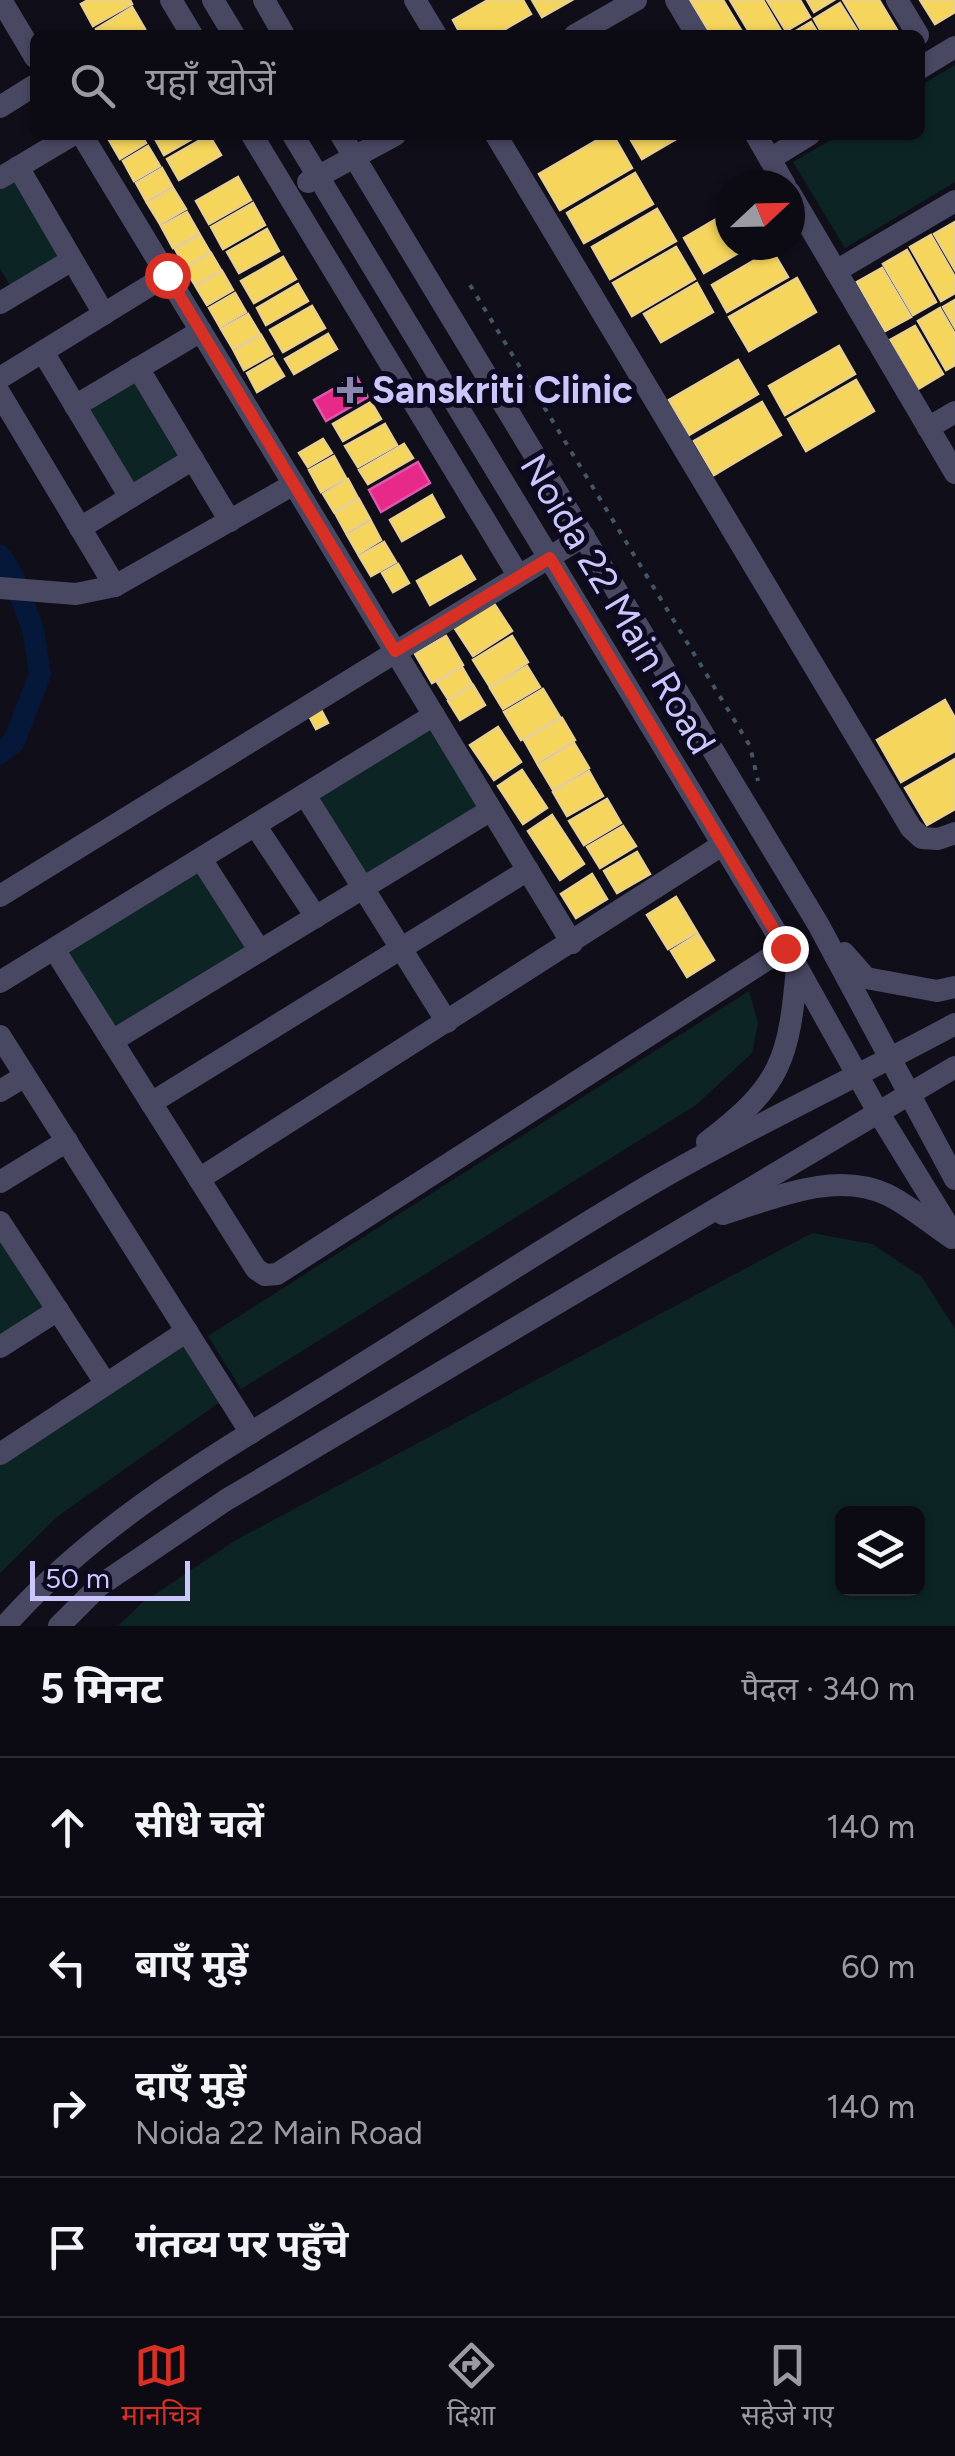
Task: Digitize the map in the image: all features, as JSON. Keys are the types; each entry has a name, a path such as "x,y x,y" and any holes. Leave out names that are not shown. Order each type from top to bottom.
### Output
{"street":[{"path":"1,0 30,48"},
{"path":"171,0 189,30"},
{"path":"213,0 231,30"},
{"path":"264,0 281,30"},
{"path":"415,0 433,30"},
{"path":"584,30 636,0"},
{"path":"676,0 694,30"},
{"path":"897,0 915,30"},
{"path":"927,64 955,48"},
{"path":"0,106 30,88"},
{"path":"64,140 9,173 72,260 104,314"},
{"path":"85,140 572,943"},
{"path":"255,140 518,575"},
{"name":"Noida 22 Main Road","path":"296,140 791,957 955,1239"},
{"name":"Noida 22 Main Road","path":"343,140 818,924 955,1179"},
{"path":"288,194 385,140"},
{"path":"499,140 911,828 922,838 938,839 955,833"},
{"path":"759,140 777,170"},
{"path":"770,158 801,140"},
{"path":"836,271 955,201"},
{"path":"805,218 955,473"},
{"path":"4,292 72,260"},
{"path":"0,378 167,275"},
{"path":"76,406 201,330"},
{"path":"42,352 130,497"},
{"path":"138,368 230,521"},
{"path":"0,394 115,586"},
{"path":"928,428 955,412"},
{"path":"80,528 193,459"},
{"path":"0,588 76,594 115,586 294,484"},
{"path":"0,896 584,536"},
{"path":"0,982 434,715"},
{"path":"305,795 447,1022"},
{"path":"112,1041 491,810"},
{"path":"255,825 316,917"},
{"path":"199,1179 722,845"},
{"path":"201,859 260,951"},
{"path":"150,1102 528,870"},
{"path":"818,924 866,978 937,991 955,987"},
{"path":"54,949 256,1268 265,1275 277,1274 791,957"},
{"path":"661,1178 740,1117 768,1088 785,1051 791,957"},
{"path":"5,1626 44,1582 90,1542 251,1433 661,1178 955,1024"},
{"path":"0,1036 251,1433"},
{"path":"59,1626 100,1586 226,1500 955,1067"},
{"path":"0,1091 25,1076"},
{"path":"0,1182 66,1141"},
{"path":"686,1226 800,1191 845,1183 887,1195 955,1239"},
{"path":"0,1222 106,1384"},
{"path":"0,1347 58,1310"},
{"path":"0,1454 186,1331"}],"path":[{"path":"470,285 750,746 758,782"}],"green space":[{"path":"955,65 955,182 845,248 805,182 805,170 798,170 793,162 830,140 925,140 925,83"},
{"path":"17,173 67,258 13,290 0,269 0,183"},
{"path":"137,374 187,457 131,491 82,408"},
{"path":"428,725 480,809 369,879 317,795"},
{"path":"199,866 250,947 118,1030 67,949"},
{"path":"749,991 758,1023 752,1053 696,1105 241,1389 208,1336"},
{"path":"0,1231 49,1309 0,1339"},
{"path":"812,1233 872,1244 922,1277 955,1329 955,1626 118,1626 142,1603 236,1540"},
{"path":"185,1345 220,1402 58,1516 0,1573 0,1465"}],"building: आवास":[{"path":"88,0 130,0 132,4 93,26 81,4"},
{"path":"488,0 523,0 531,14 504,30 458,30 453,20"},
{"path":"532,0 572,0 542,17"},
{"path":"690,0 723,0 741,30 708,30"},
{"path":"730,0 763,0 781,30 748,30"},
{"path":"767,0 800,0 810,17 785,30"},
{"path":"807,0 834,0 814,12"},
{"path":"843,0 879,0 897,30 861,30"},
{"path":"920,0 955,0 955,12 935,24"},
{"path":"840,3 857,30 820,30 814,19"},
{"path":"132,7 145,29 96,30"},
{"path":"811,22 816,30 797,30"},
{"path":"109,140 144,140 146,143 120,159"},
{"path":"156,140 190,140 164,155"},
{"path":"200,140 212,140 221,155 179,180 167,159"},
{"path":"597,140 616,140 632,168 560,210 539,174"},
{"path":"631,140 674,140 642,159"},
{"path":"148,146 160,166 134,181 123,161"},
{"path":"162,168 172,186 146,201 136,183"},
{"path":"635,173 653,204 584,243 567,213"},
{"path":"238,177 251,200 209,224 196,201"},
{"path":"173,188 186,209 160,224 147,203"},
{"path":"253,203 265,225 223,249 211,227"},
{"path":"657,209 676,241 610,279 592,247"},
{"path":"187,212 199,233 173,248 161,226"},
{"path":"715,220 715,260 726,260 704,273 684,238"},
{"path":"955,222 955,270 934,234"},
{"path":"267,229 279,251 239,273 227,252"},
{"path":"200,235 210,252 185,267 175,249"},
{"path":"931,235 955,277 955,293 941,301 910,247"},
{"path":"676,247 695,279 632,316 613,283"},
{"path":"907,250 936,302 913,315 883,264"},
{"path":"211,253 221,270 195,285 185,269"},
{"path":"283,257 296,279 254,303 241,281"},
{"path":"755,260 778,260 788,277 727,312 712,285"},
{"path":"882,268 911,317 885,331 857,282"},
{"path":"222,271 233,290 207,305 196,287"},
{"path":"797,278 816,312 749,351 729,317"},
{"path":"697,283 713,312 661,342 644,314"},
{"path":"298,284 308,301 266,325 257,308"},
{"path":"235,293 246,312 220,327 209,308"},
{"path":"955,300 955,328 943,307"},
{"path":"312,306 325,328 283,352 270,330"},
{"path":"940,308 955,334 955,365 946,370 918,321"},
{"path":"248,314 260,334 233,349 221,329"},
{"path":"915,326 943,374 918,389 890,340"},
{"path":"328,334 337,349 294,374 285,359"},
{"path":"261,335 272,354 244,370 234,351"},
{"path":"839,346 855,374 785,415 769,386"},
{"path":"273,358 284,376 257,392 247,373"},
{"path":"738,360 758,394 689,435 669,400"},
{"path":"856,380 874,411 806,451 788,419"},
{"path":"371,402 381,419 343,441 333,424"},
{"path":"762,402 781,435 714,475 694,441"},
{"path":"385,424 397,445 358,467 345,446"},
{"path":"323,439 332,453 308,467 299,453"},
{"path":"404,444 413,458 368,484 359,470"},
{"path":"334,456 346,478 321,492 309,470"},
{"path":"348,479 358,498 334,512 323,494"},
{"path":"432,495 444,517 402,541 390,520"},
{"path":"359,499 370,519 346,533 335,513"},
{"path":"371,521 381,540 358,554 347,535"},
{"path":"384,542 396,562 371,576 359,556"},
{"path":"461,556 475,579 430,605 417,581"},
{"path":"398,564 409,583 393,592 382,573"},
{"path":"493,602 512,631 473,656 454,627"},
{"path":"446,636 463,665 432,683 415,654"},
{"path":"512,636 528,662 490,687 473,660"},
{"path":"527,666 540,687 503,709 490,688"},
{"path":"462,667 472,684 448,699 437,682"},
{"path":"473,685 485,705 460,720 448,701"},
{"path":"543,689 560,717 521,740 504,712"},
{"path":"945,700 955,718 955,751 901,782 877,740"},
{"path":"318,704 328,723 316,729 306,710"},
{"path":"562,718 575,740 537,763 524,740"},
{"path":"498,727 521,762 494,780 470,745"},
{"path":"574,743 589,768 553,790 538,765"},
{"path":"955,759 955,809 927,825 905,788"},
{"path":"522,770 547,808 523,824 498,786"},
{"path":"589,771 603,796 567,816 553,792"},
{"path":"607,799 621,823 584,845 569,821"},
{"path":"552,815 584,864 560,880 528,831"},
{"path":"623,826 636,846 600,868 587,847"},
{"path":"637,852 650,874 617,893 604,871"},
{"path":"592,874 607,899 576,918 561,894"},
{"path":"676,897 697,932 668,949 647,915"},
{"path":"698,934 714,960 687,977 671,951"}],"building: स्वास्थ्य":[{"path":"356,376 368,397 326,421 314,400"},
{"path":"418,462 430,483 381,512 369,490"}],"waterway":[{"path":"0,556 12,574 33,629 40,674 14,742 0,753"}],"place":[{"name":"Sanskriti Clinic","path":"350,390"}],"route":[{"path":"167,275 395,651 550,558 785,948"}]}
